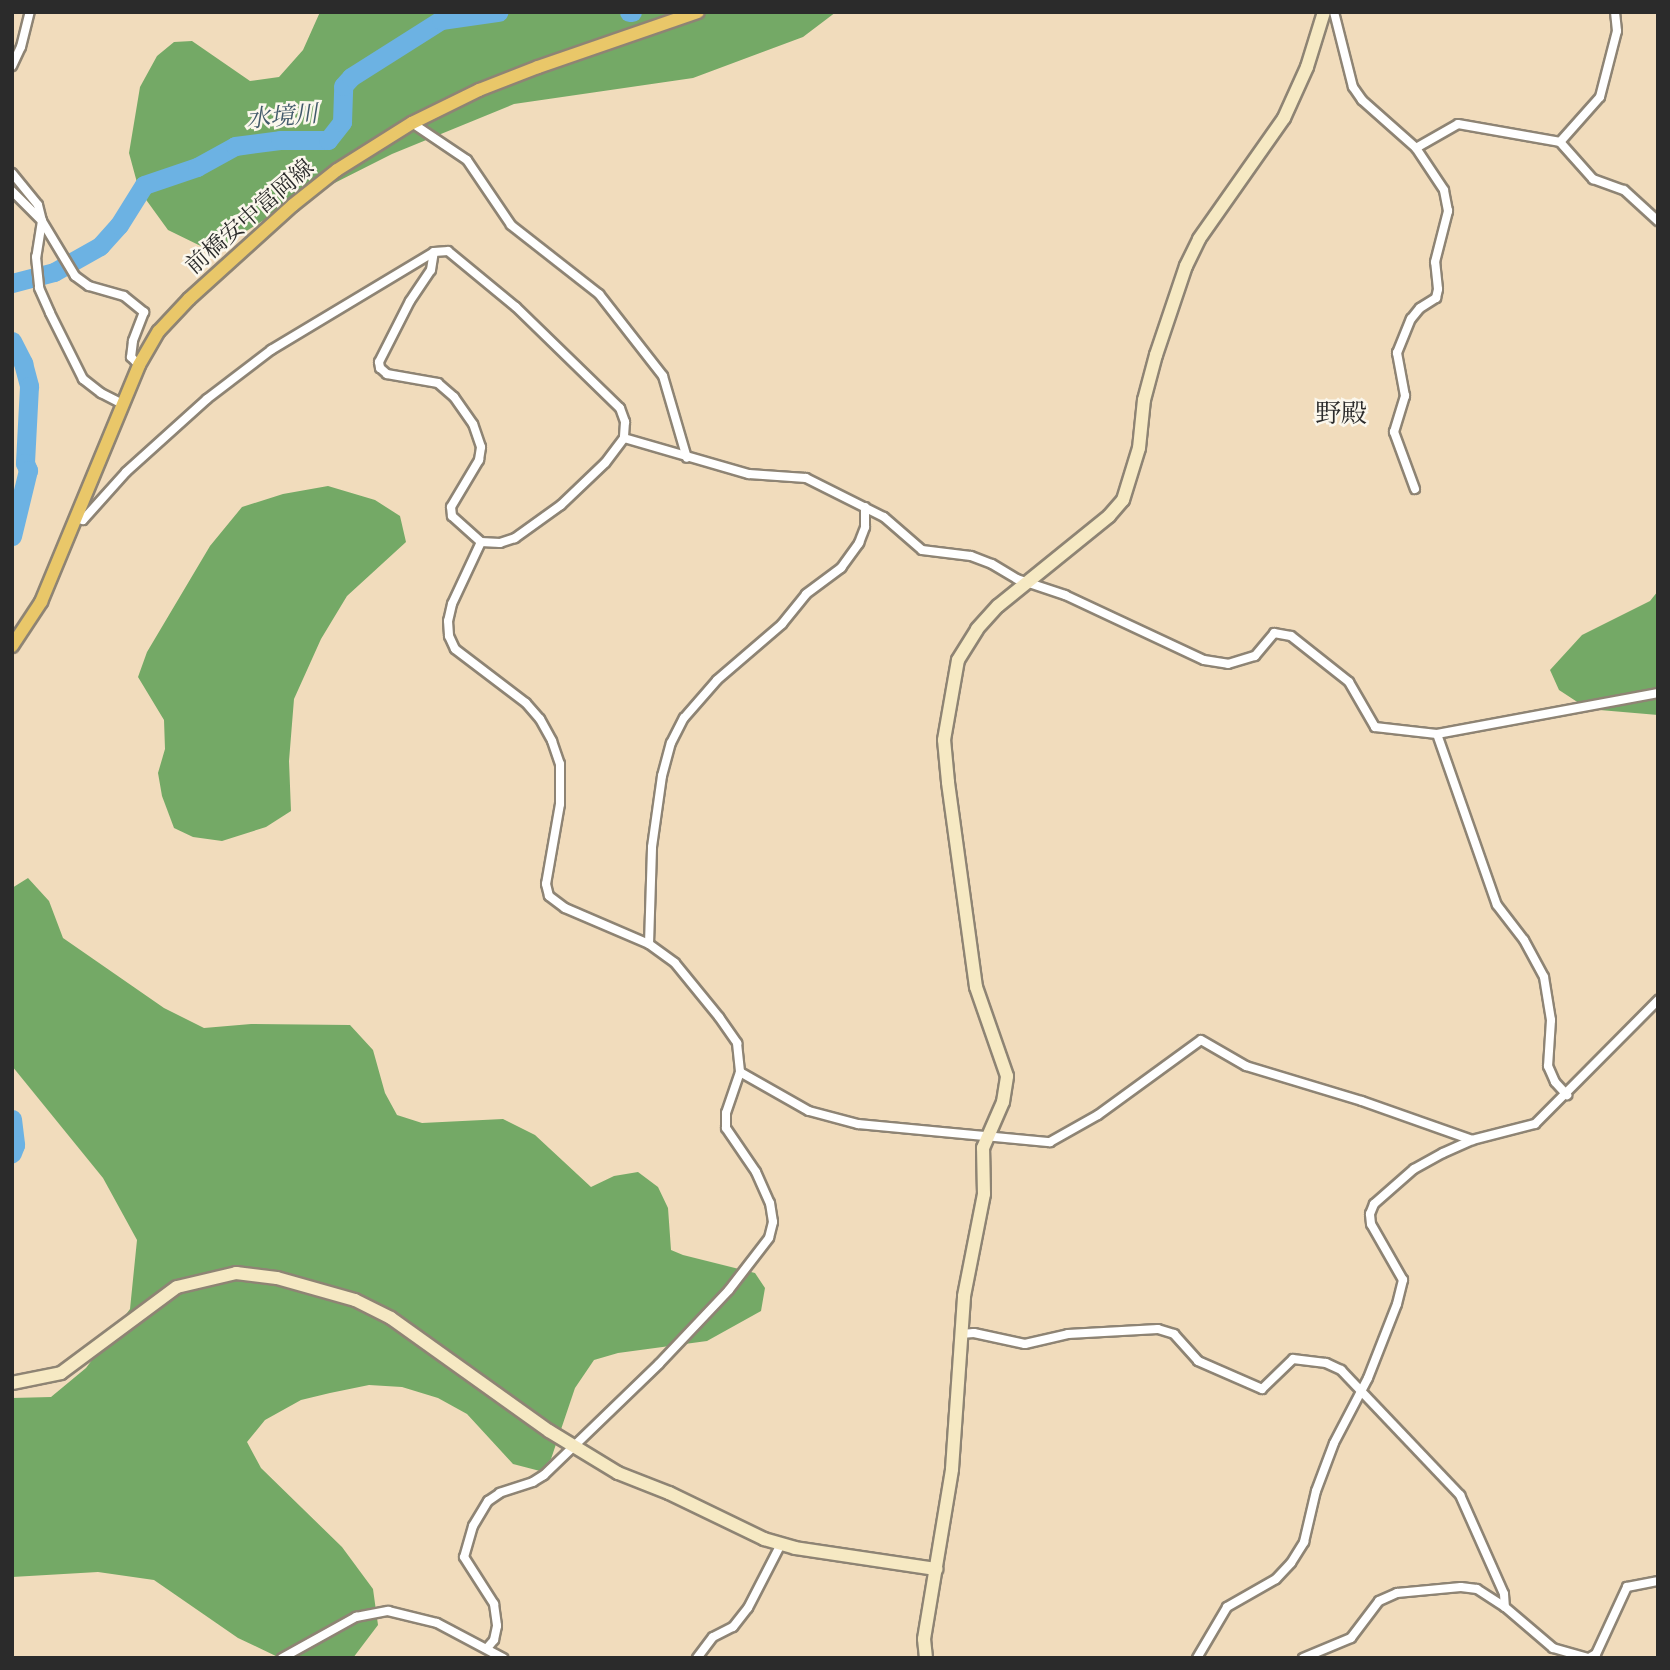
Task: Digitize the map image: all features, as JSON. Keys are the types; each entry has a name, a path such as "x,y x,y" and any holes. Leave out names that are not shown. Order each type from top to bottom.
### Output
{"main road":[{"name":"前橋安中富岡線","path":"12,646 41,602 139,365 159,331 189,299 293,205 337,170 412,123 479,90 526,71 698,12"}],"street":[{"path":"12,66 21,47 30,12"},
{"path":"926,1658 925,1639 952,1469 964,1296 984,1194 983,1148 986,1135 1003,1102 1007,1076 1004,1058 976,987 944,740 958,660 977,629 998,606 1110,516 1123,500 1139,448 1144,400 1156,355 1186,266 1199,239 1284,118 1307,67 1324,12"},
{"path":"1334,12 1353,87 1362,100 1416,148 1444,190 1448,211 1435,262 1438,289 1436,298 1411,319 1397,353 1405,396 1394,432 1415,489"},
{"path":"1560,142 1600,97 1617,31 1615,12"},
{"path":"412,123 467,160 511,225 599,293 663,376 687,457"},
{"path":"1416,148 1458,124 1560,142 1593,179 1624,190 1658,221"},
{"path":"12,173 33,196 43,221 75,276 89,286 137,303 144,312 133,341 131,357 139,365"},
{"path":"12,191 43,221"},
{"path":"43,221 36,257 39,288 83,379 101,394 123,404"},
{"path":"75,518 83,520 126,472 207,399 271,350 434,252 448,251 481,276 620,408 625,422 624,439 605,463 561,505 515,538 500,542 481,542 452,516 451,507 479,460 481,447 473,424 454,397 438,383 390,375 380,368 381,355 391,335 431,270 434,252"},
{"path":"624,439 749,474 806,478 884,517 922,550 971,556 1027,583 1065,595 1204,660 1228,664 1255,656 1274,633 1291,636 1349,682 1376,727 1437,734 1658,693"},
{"path":"649,944 652,847 662,776 671,743 684,718 717,680 782,624 806,594 841,568 859,543 864,527 865,507"},
{"path":"481,542 452,604 448,621 449,636 455,649 526,703 540,719 552,741 560,764 560,804 546,884 549,896 565,908 649,944 675,963 737,1043 740,1072 726,1113 726,1128 756,1172 770,1203 773,1222 769,1238 729,1290 659,1364 533,1482 492,1497 473,1525 464,1557 494,1604 497,1626 494,1640 488,1647"},
{"path":"1437,734 1497,905 1524,940 1544,976 1551,1020 1548,1066 1555,1082 1567,1096"},
{"path":"1197,1658 1227,1607 1276,1578 1298,1553 1304,1542 1316,1491 1334,1443 1362,1389 1397,1304 1403,1280 1371,1224 1370,1214 1374,1204 1414,1169 1472,1140 1535,1124 1567,1096 1658,1000"},
{"path":"740,1072 809,1111 858,1124 1051,1142 1098,1115 1201,1040 1246,1066 1362,1101 1472,1140"},
{"path":"12,1384 61,1373 177,1287 236,1273 277,1278 355,1300 379,1312 572,1446 618,1473 780,1544 936,1569"},
{"path":"960,1334 974,1333 1025,1344 1068,1334 1158,1329 1174,1334 1198,1361 1262,1389 1293,1359 1326,1363 1341,1370 1362,1389 1370,1402 1460,1495 1504,1594 1505,1607"},
{"path":"697,1658 713,1637 733,1627 748,1608 780,1544"},
{"path":"1303,1658 1350,1638 1379,1601 1397,1593 1461,1587 1477,1589 1505,1607 1553,1648 1588,1658 1596,1654 1627,1587 1658,1581"},
{"path":"282,1658 356,1617 388,1611 438,1623 488,1647 503,1658"}],"green space":[{"path":"320,12 836,12 803,37 693,78 514,104 392,154 275,213 213,252 168,230 139,190 129,153 140,87 157,56 174,42 192,41 250,81 279,77 303,50"},
{"path":"328,486 375,500 400,516 406,542 347,596 321,639 294,699 289,761 291,811 266,827 222,841 193,837 174,828 162,796 158,773 165,749 164,720 138,677 147,652 210,546 242,507 283,494"},
{"path":"1658,591 1658,715 1588,709 1559,690 1550,670 1582,635 1650,601"},
{"path":"28,878 49,901 63,938 164,1008 204,1028 251,1024 350,1025 373,1050 385,1093 397,1115 422,1123 503,1119 535,1135 591,1187 614,1176 638,1172 658,1187 668,1208 671,1250 755,1273 765,1288 761,1311 707,1341 618,1353 594,1360 575,1388 551,1459 540,1471 513,1464 467,1414 438,1398 402,1387 369,1385 330,1393 301,1400 265,1420 247,1442 261,1468 342,1547 373,1589 378,1625 353,1658 280,1658 238,1638 154,1580 98,1572 12,1577 12,1398 51,1397 86,1368 130,1309 137,1240 103,1178 12,1066 12,888"}],"waterway":[{"name":"水境川","path":"12,283 54,272 100,246 119,225 144,185 197,167 235,146 280,140 328,140 342,122 343,86 351,77 441,20 498,12"},
{"path":"12,341 23,363 29,386 25,463 28,470 12,536"},
{"path":"12,1119 15,1145 12,1153"}],"district":[{"name":"野殿","path":"1341,414"}]}
